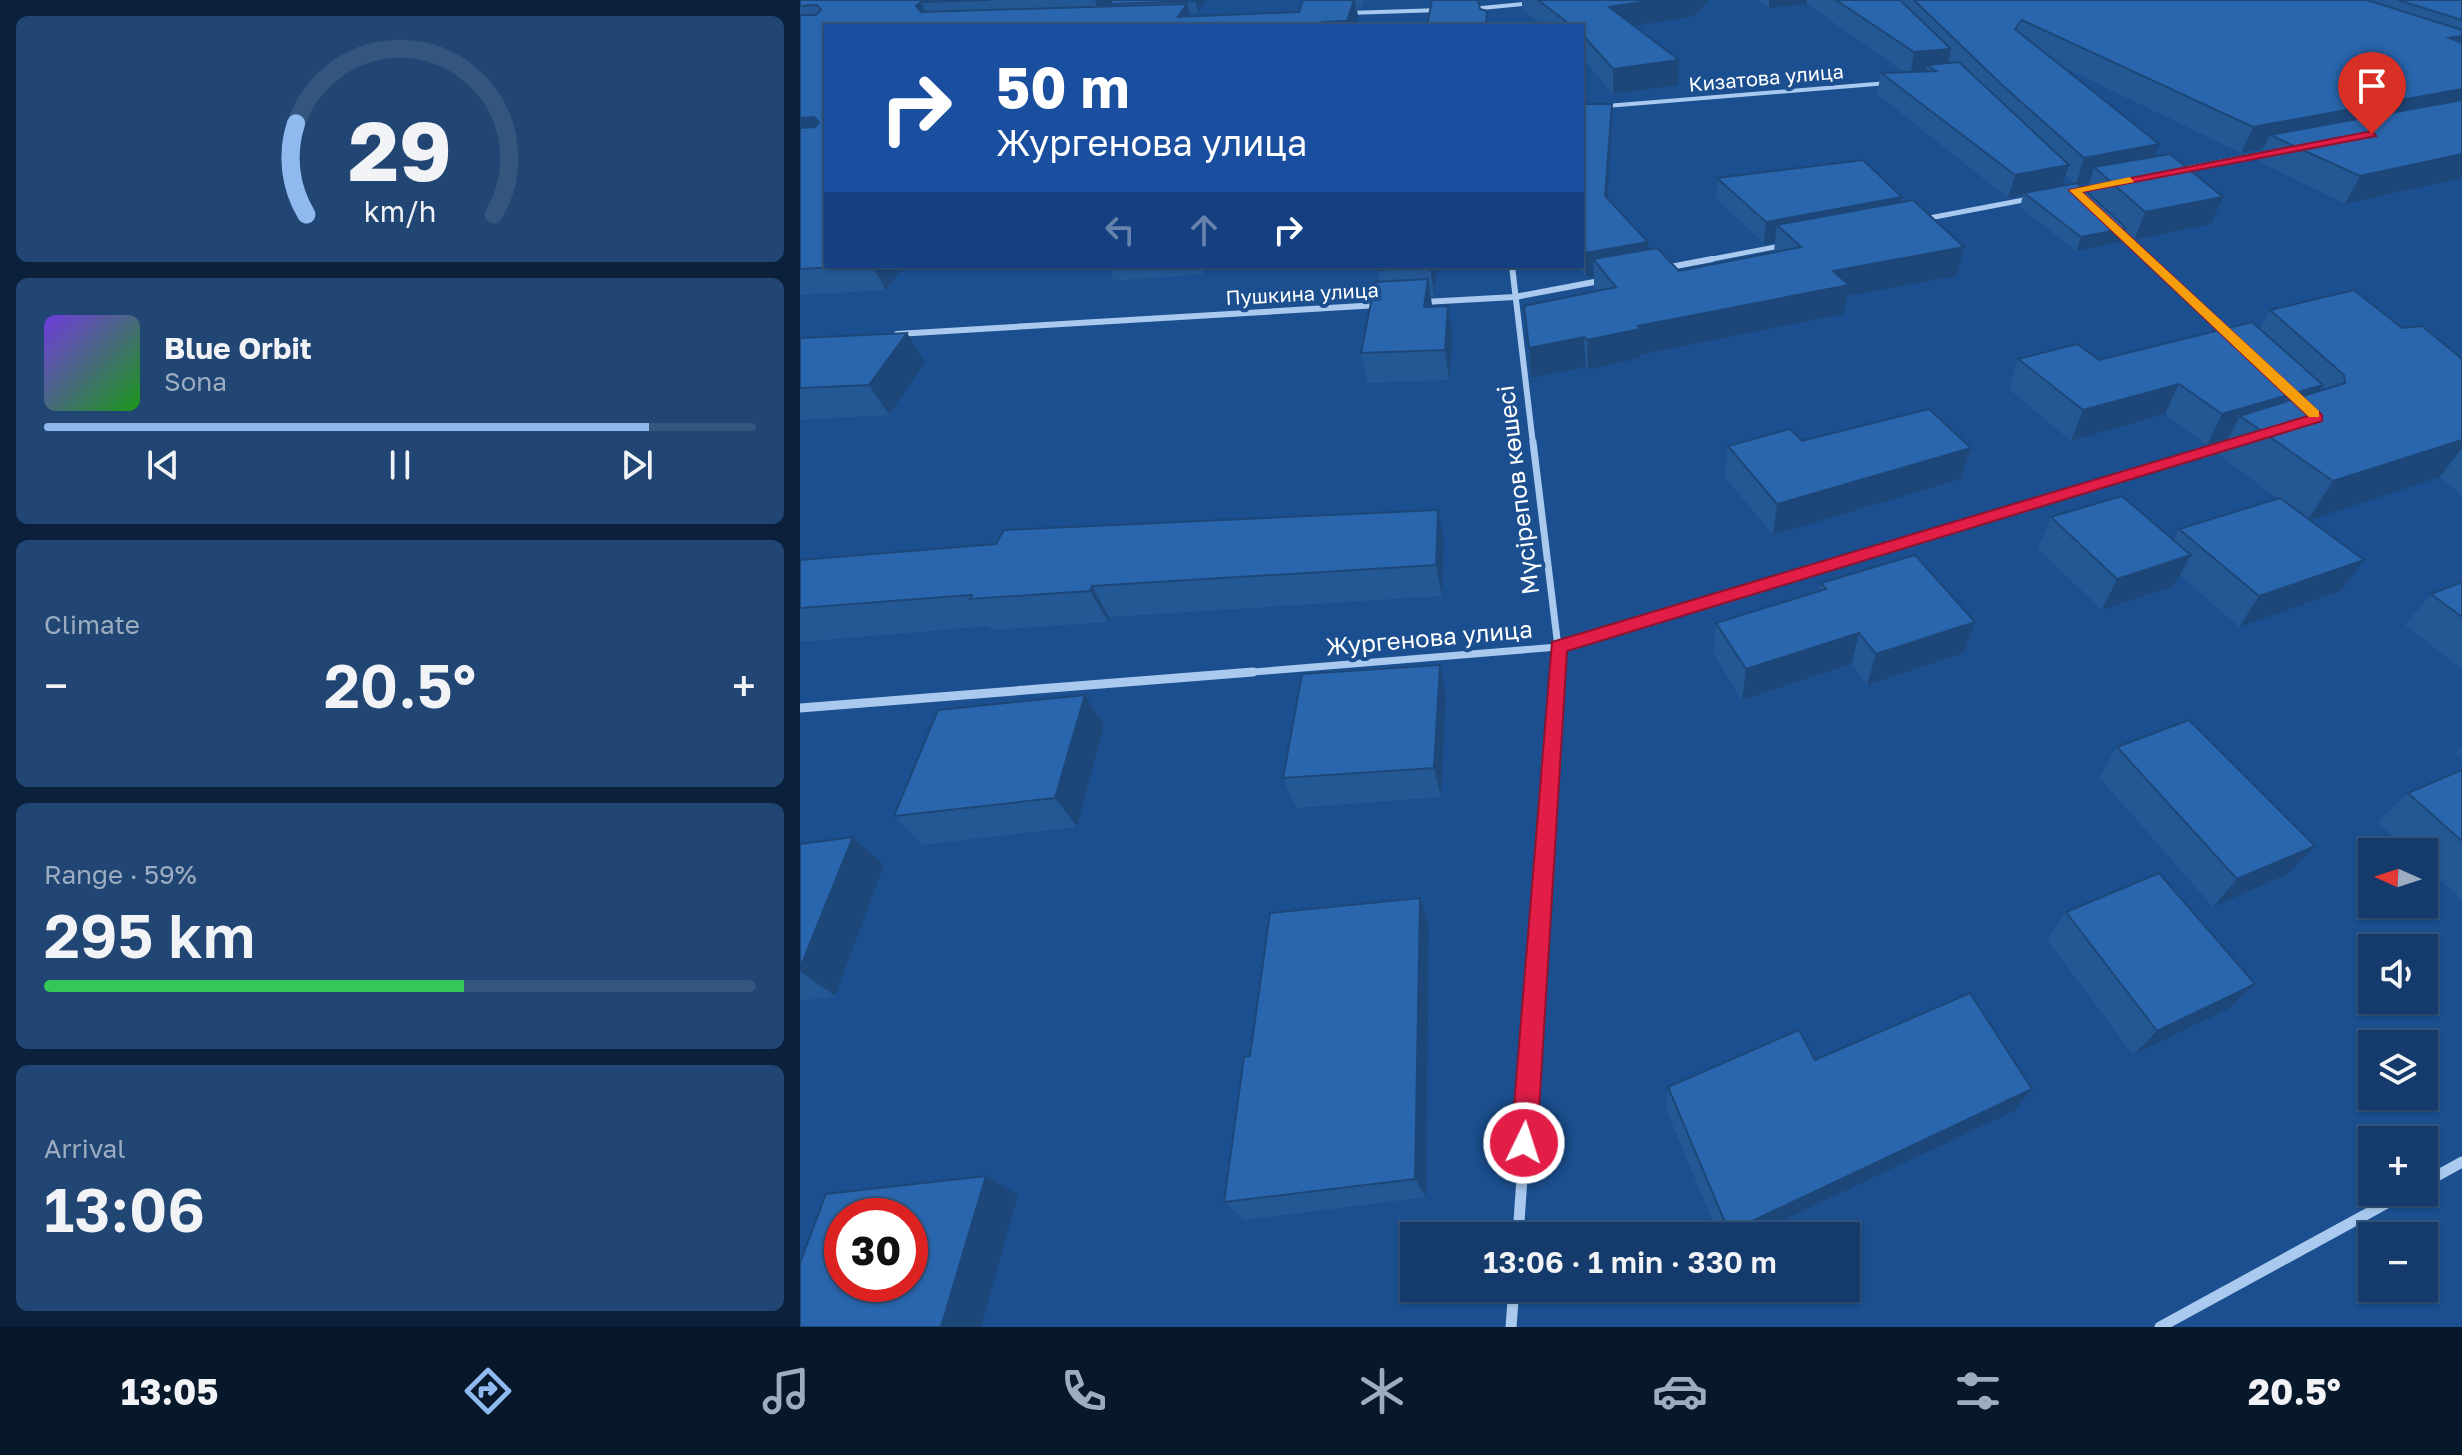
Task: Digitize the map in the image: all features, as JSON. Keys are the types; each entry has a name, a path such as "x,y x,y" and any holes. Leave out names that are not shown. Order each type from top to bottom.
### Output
{"street":[{"path":"1477,0 1484,8 1485,17"},
{"path":"1468,9 1541,2"},
{"path":"1341,13 1452,9"},
{"name":"Кизатова улица","path":"1584,108 1891,83"},
{"path":"2167,173 2276,152"},
{"path":"1919,220 2043,196"},
{"path":"2109,223 2236,342"},
{"path":"1655,270 1795,244"},
{"name":"Мүсірепов көшесі","path":"1512,268 1558,647 1519,1222"},
{"path":"1420,302 1515,297 1608,279"},
{"name":"Пушкина улица","path":"895,334 1388,304"},
{"name":"Жургенова улица","path":"800,708 1558,647 2241,441"},
{"path":"2438,1175 2462,1162"},
{"path":"2160,1327 2381,1206"},
{"path":"1511,1327 1513,1302"}],"building":[{"path":"800,0 990,0 921,2 916,6 921,12 1187,4 1178,17 1299,12 1303,0 1354,0 1347,21 1322,24 824,24 824,268 800,269 800,128 815,127 819,122 814,117 800,118 800,15 816,15 821,10 817,5 800,6"},
{"path":"1112,0 1196,0 1110,4"},
{"path":"1432,0 1478,0 1480,9 1487,11 1486,24 1427,24"},
{"path":"1538,0 1655,0 1609,7 1679,60 1613,69 1584,36 1584,24 1569,24"},
{"path":"1836,0 1900,0 1951,49 1914,52"},
{"path":"1914,0 2367,0 2462,30 2462,36 2449,38 2462,43 2462,89 2253,127 2022,20 2015,29 2159,144 2084,158"},
{"path":"2398,0 2462,0 2462,20"},
{"path":"1959,62 2069,165 2015,175 1881,73 1936,71 1927,65"},
{"path":"2462,100 2462,154 2360,176 2270,135"},
{"path":"1584,104 1612,104 1605,196 1648,242 1585,253"},
{"path":"2170,154 2223,197 2145,212 2094,167"},
{"path":"1863,160 1902,197 1766,222 1717,178"},
{"path":"2077,183 2126,228 2081,237 2024,193"},
{"path":"1913,200 1964,247 1833,271 1849,285 1638,326 1640,329 1587,340 1584,337 1529,348 1524,306 1616,287 1593,259 1657,248 1679,271 1801,247 1777,225"},
{"path":"1428,279 1424,307 1448,306 1445,350 1361,353 1375,282"},
{"path":"2354,290 2402,328 2422,326 2462,359 2462,440 2333,481 2240,416 2345,383 2344,375 2270,310"},
{"path":"2252,322 2323,385 2222,414 2179,384 2083,410 2018,359 2077,344 2099,360"},
{"path":"907,333 869,385 800,388 800,338"},
{"path":"1929,409 1971,448 1777,504 1728,446 1790,429 1802,441"},
{"path":"2122,496 2191,555 2117,579 2051,517"},
{"path":"2280,498 2364,560 2259,596 2179,529"},
{"path":"1438,510 1436,565 1092,586 1090,591 970,599 972,595 800,608 800,560 996,544 1004,530"},
{"path":"1915,555 1975,622 1876,654 1859,633 1746,669 1716,623 1826,589 1821,583"},
{"path":"2462,582 2462,617 2431,594"},
{"path":"1440,665 1434,768 1283,778 1302,674"},
{"path":"1085,695 1055,798 894,816 938,710"},
{"path":"2189,720 2315,846 2237,879 2117,747"},
{"path":"2462,770 2462,841 2408,793"},
{"path":"853,837 800,968 800,844"},
{"path":"2159,873 2255,984 2157,1031 2066,912"},
{"path":"1420,898 1415,1179 1224,1202 1244,1057 1250,1056 1270,913"},
{"path":"1970,993 2032,1089 1750,1222 1725,1222 1668,1087 1799,1030 1815,1060"},
{"path":"986,1176 941,1327 800,1327 800,1263 824,1199 824,1302 928,1302 928,1198 824,1198 826,1194"}],"slow traffic":[{"path":"2130,180 2074,190 2314,414"}],"route":[{"path":"1524,1143 1558,647 2317,418 2074,190 2372,134"}]}
